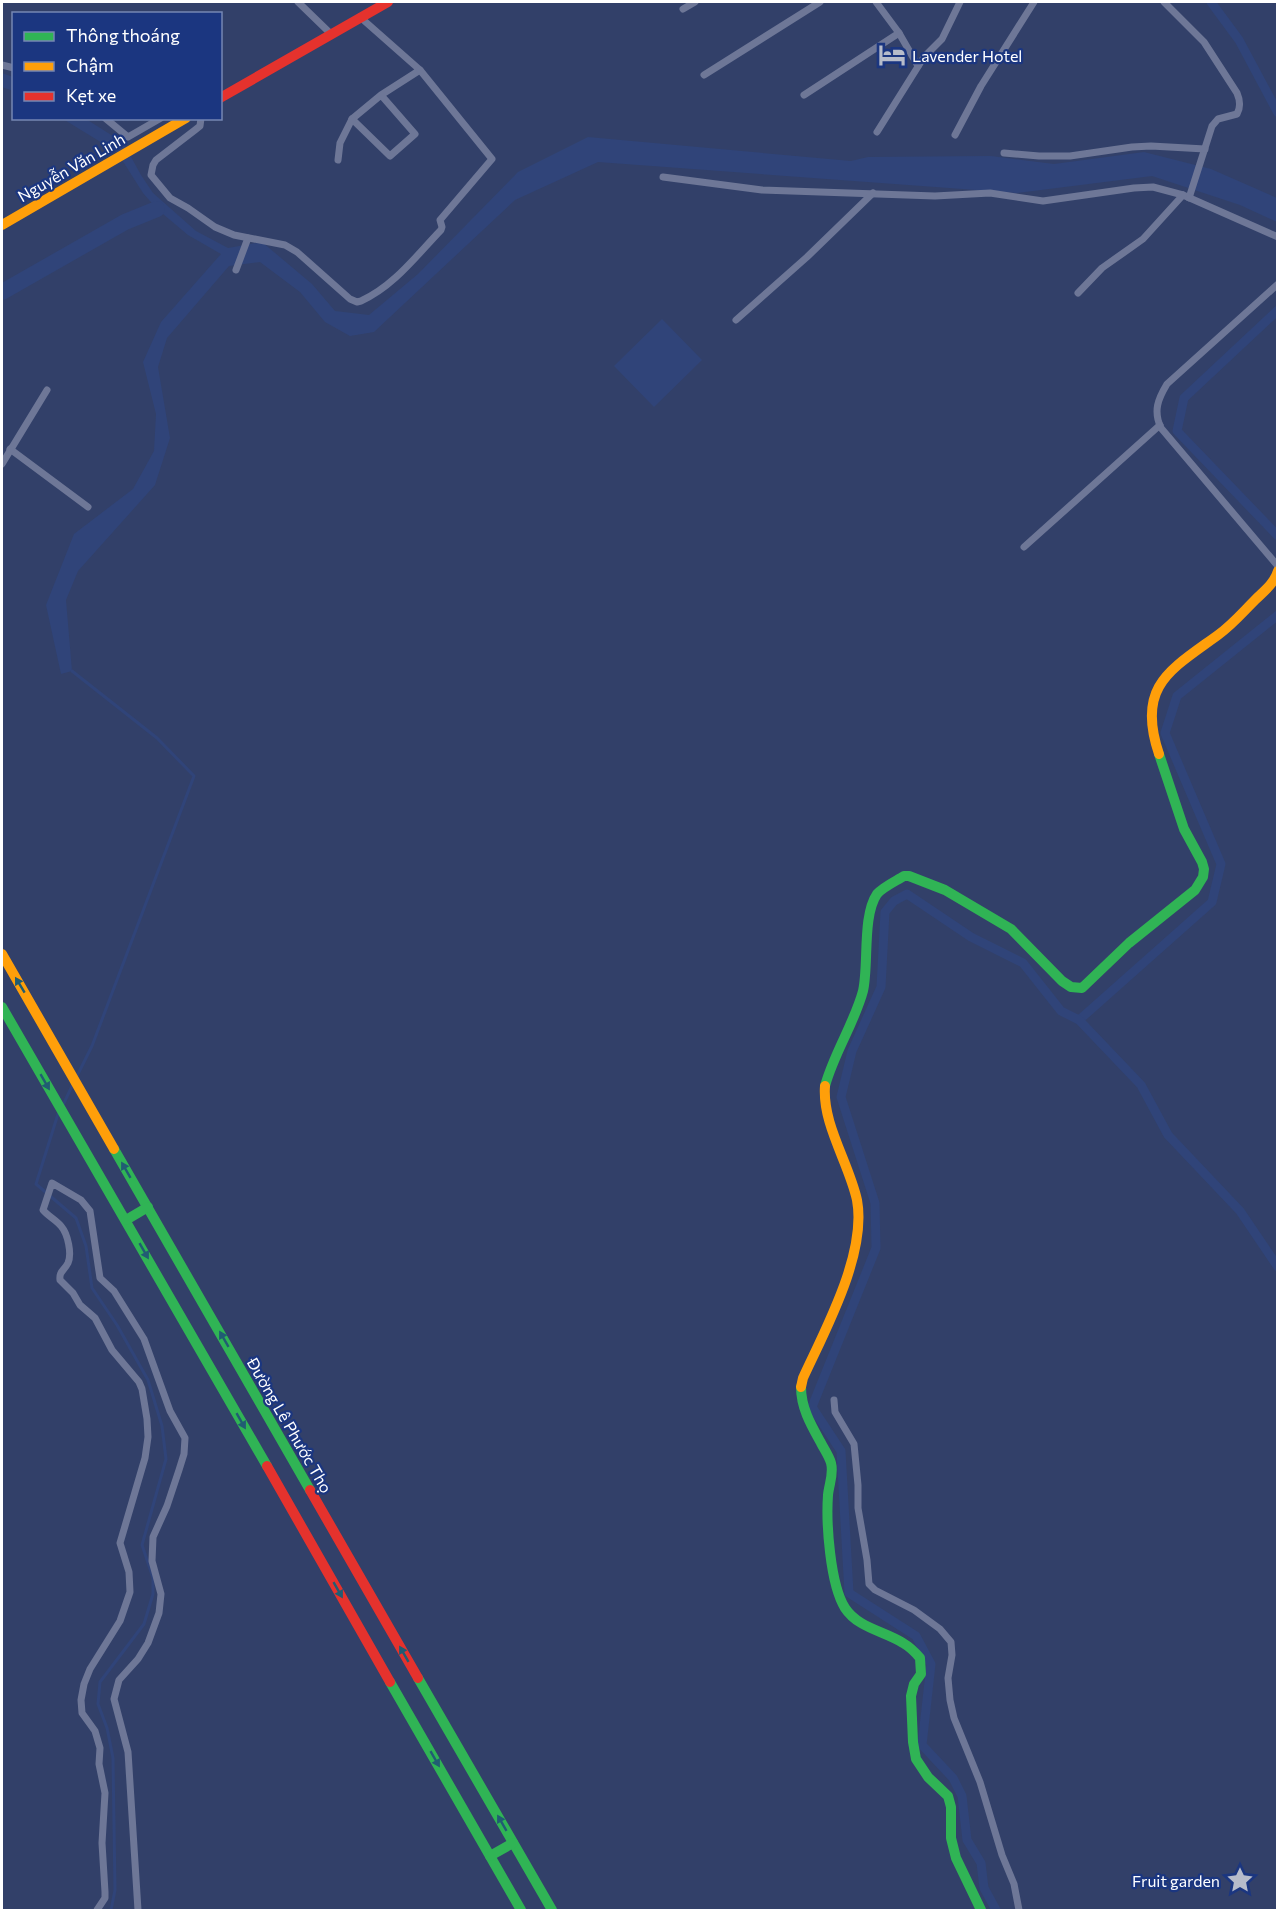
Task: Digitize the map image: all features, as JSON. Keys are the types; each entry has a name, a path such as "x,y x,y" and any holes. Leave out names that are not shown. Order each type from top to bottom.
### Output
{"main road":[{"path":"222,98 387,2"},
{"name":"Nguyễn Văn Linh","path":"2,225 183,120"},
{"path":"981,1911 956,1858 951,1838 951,1807 948,1796 928,1777 916,1759 911,1696 914,1684 921,1674 920,1658 908,1645 854,1618 838,1595 828,1513 831,1461 811,1426 800,1395 800,1385 847,1283 855,1243 857,1201 825,1106 825,1086 831,1065 850,1025 862,990 871,908 878,893 904,876 945,890 1011,929 1062,981 1071,987 1082,988 1130,943 1195,890 1203,877 1204,869 1184,830 1154,740 1151,728 1155,690 1182,660 1224,630 1273,583 1278,570"},
{"name":"Đường Lê Phước Thọ","path":"2,954 552,1911"},
{"path":"2,1007 521,1911"},
{"path":"126,1220 148,1207"},
{"path":"490,1856 513,1843"}],"street":[{"path":"298,2 331,34"},
{"path":"683,9 695,2"},
{"path":"704,75 820,2"},
{"path":"876,2 899,33 918,66"},
{"path":"877,132 924,57 942,39 960,2"},
{"path":"955,135 981,86 1034,2"},
{"path":"1078,294 1102,268 1143,239 1187,195 1214,122 1237,114 1240,107 1237,93 1204,42 1164,2"},
{"path":"201,120 200,126 156,160 153,165 151,176 170,198 188,207 215,227 247,241 272,241 285,245 297,252 357,302 383,290 442,229 440,220 492,159 420,70 360,17"},
{"path":"804,95 899,33"},
{"path":"338,160 340,143 352,119 381,95 420,70"},
{"path":"352,119 390,156 416,134 381,95"},
{"path":"107,120 128,137 158,120"},
{"path":"1004,153 1070,156 1132,147 1180,147 1204,152"},
{"path":"663,177 762,190 935,196 990,193 1051,201 1153,187 1187,195 1278,237"},
{"path":"735,320 807,257 873,193"},
{"path":"236,270 247,241"},
{"path":"1278,284 1167,384 1157,405 1157,418 1160,425 1256,539 1278,570"},
{"path":"2,464 47,390"},
{"path":"1024,547 1160,425"},
{"path":"10,449 88,507"},
{"path":"97,1911 105,1898 102,1850 105,1794 99,1764 99,1742 92,1725 82,1713 81,1700 90,1669 120,1622 130,1592 129,1572 120,1543 145,1458 148,1437 147,1419 139,1382 112,1350 95,1318 80,1305 73,1293 60,1280 61,1270 69,1260 68,1242 63,1227 43,1210 52,1182 81,1200 90,1211 100,1278 114,1291 144,1340 168,1404 185,1438 184,1454 179,1470 167,1506 153,1537 152,1562 161,1594 159,1613 148,1643 138,1659 119,1680 114,1699 128,1752 138,1911"},
{"path":"834,1400 835,1412 854,1444 858,1508 869,1584 875,1590 914,1610 940,1629 951,1642 952,1655 948,1678 954,1718 980,1782 1002,1855 1014,1884 1019,1911"}],"water":[{"path":"2,73 12,77 12,91 2,87"},
{"path":"65,120 88,120 116,138 125,146 153,193 196,231 228,248 262,242 312,284 335,311 369,315 418,274 518,172 588,137 851,161 868,157 991,156 1054,164 1144,152 1211,169 1277,198 1277,222 1240,205 1152,176 1017,193 598,162 515,200 374,332 350,336 325,322 300,292 260,262 229,266 167,338 158,367 170,438 155,485 78,571 66,600 72,671 61,674 46,605 74,534 133,489 154,451 156,414 143,362 161,322 221,254 188,235 157,209 143,193 117,152"},
{"path":"662,319 702,360 654,407 614,366"}],"waterway":[{"path":"1211,2 1239,40 1278,113"},
{"path":"2,292 125,222 157,209"},
{"path":"1278,310 1184,398 1177,431 1278,536"},
{"path":"1079,1020 1212,902 1221,864 1165,733 1177,696 1278,615"},
{"path":"72,671 157,738 194,776 92,1046 76,1078"},
{"path":"996,1910 984,1888 981,1863 967,1840 962,1796 953,1778 922,1745 931,1664 916,1636 849,1593 841,1451 812,1407 876,1248 875,1203 841,1097 852,1051 881,987 885,912 894,901 907,894 971,937 1023,963 1061,1011 1079,1020 1141,1085 1168,1135 1240,1211 1278,1267"},
{"path":"63,1105 73,1084"},
{"path":"58,1114 36,1184 76,1218 86,1246 92,1288 117,1325 148,1380 162,1426 166,1459 142,1545 153,1578 153,1594 144,1624 100,1682 98,1704 107,1728 113,1758 115,1890 111,1910"}],"traffic: fast":[{"path":"825,1086 863,991 872,903 880,891 904,876 945,890 1011,929 1062,981 1071,987 1082,988 1129,943 1195,890 1203,877 1204,869 1184,829 1159,754"},
{"path":"2,1007 267,1466"},
{"path":"114,1149 310,1490"},
{"path":"126,1220 148,1207"},
{"path":"801,1387 807,1416 832,1467 828,1495 828,1521 833,1569 840,1597 850,1615 903,1643 920,1658 921,1674 914,1684 911,1696 916,1759 928,1777 948,1796 951,1807 951,1838 956,1858 981,1910"},
{"path":"418,1678 552,1910"},
{"path":"390,1682 521,1910"},
{"path":"490,1856 513,1843"}],"traffic: slow":[{"path":"2,225 183,120"},
{"path":"1159,754 1153,731 1152,712 1155,696 1162,682 1185,659 1233,623 1268,587 1278,571"},
{"path":"2,954 114,1149"},
{"path":"801,1387 842,1291 856,1244 858,1221 857,1200 828,1115 825,1086"}],"traffic: jam":[{"path":"222,97 388,2"},
{"path":"267,1466 390,1682"},
{"path":"310,1490 418,1678"}],"place":[{"name":"Lavender Hotel","path":"892,55"},
{"name":"Fruit garden","path":"1240,1880"}]}
